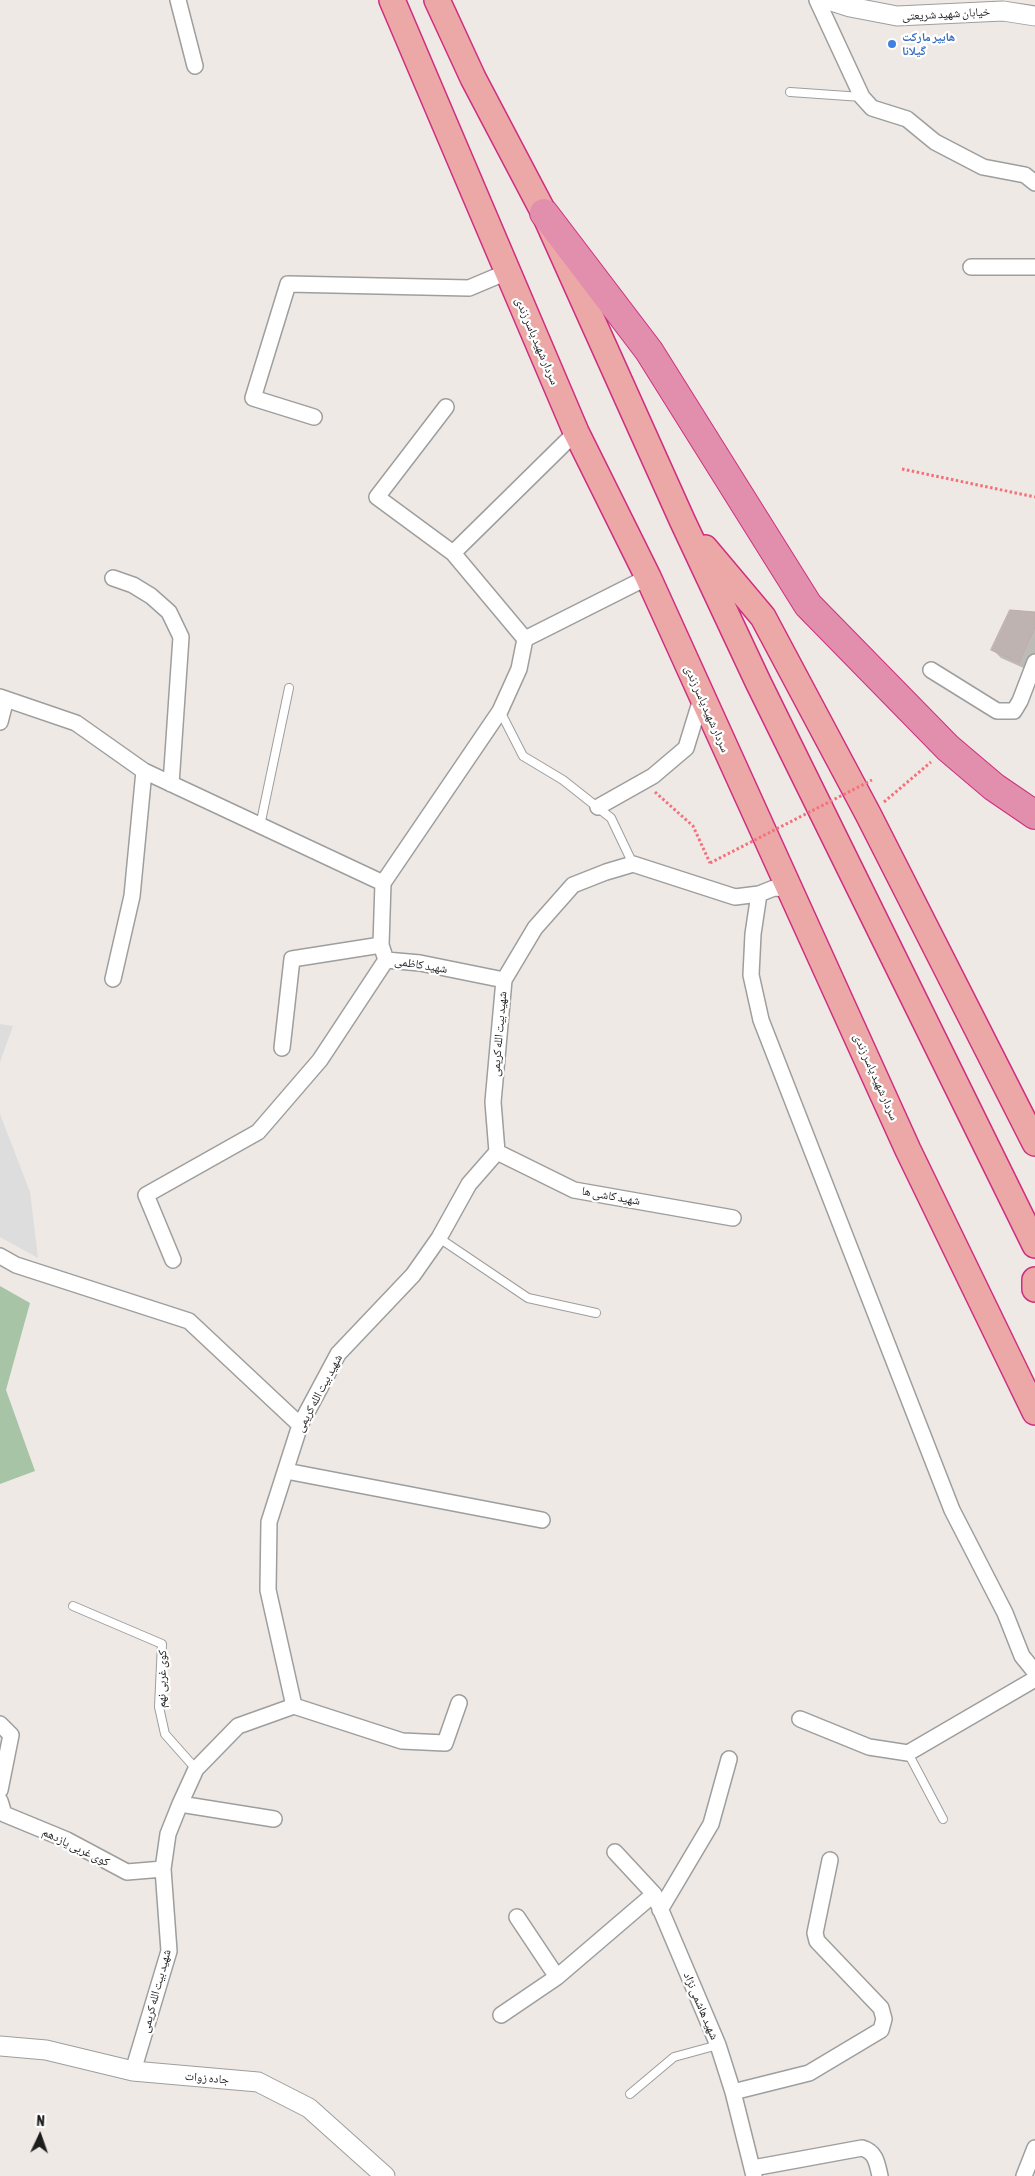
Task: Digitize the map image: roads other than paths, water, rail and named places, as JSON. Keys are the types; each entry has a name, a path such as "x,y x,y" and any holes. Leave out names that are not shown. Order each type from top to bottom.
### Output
{"highway":[{"name":"سردار شهید یاسر زندی","path":"392,0 576,432 648,577 908,1150 1033,1403"},
{"path":"437,0 473,78 544,213 682,520 758,682 1035,1245"},
{"path":"544,213 649,351 808,605 948,748 994,787 1035,815"},
{"path":"682,520 763,617 868,814 1035,1143"},
{"path":"1035,1280 1035,1289"}],"street":[{"path":"178,0 195,66"},
{"path":"817,0 862,97 872,108 907,119 934,142 982,167 1026,175 1035,183"},
{"name":"خیابان شهید شریعتی","path":"828,0 850,7 896,16 988,6 1035,16"},
{"path":"971,267 1035,267"},
{"path":"314,417 253,398 288,284 469,288 508,272"},
{"path":"446,407 377,497 453,553 525,639"},
{"path":"453,553 576,432"},
{"path":"525,639 648,577"},
{"path":"113,578 133,584 152,596 169,612 181,636 171,784"},
{"path":"0,722 3,698 76,723 144,771 383,883 500,711 519,669 525,639"},
{"path":"931,670 997,711 1014,711 1020,701 1035,662"},
{"path":"598,807 653,776 686,748 702,696"},
{"path":"113,979 132,896 144,771"},
{"path":"633,864 735,897 759,894 774,888 789,889"},
{"name":"شهید بیت الله کریمی","path":"133,2071 169,1951 163,1869 168,1834 180,1804 196,1769 238,1726 294,1706 268,1590 270,1522 300,1425 338,1354 413,1275 440,1238 468,1184 496,1152 493,1102 504,980 535,928 573,885 633,864"},
{"name":"شهید کاظمی","path":"383,883 382,945 386,960 420,963 504,980"},
{"path":"759,894 752,934 751,976 761,1020 952,1510 1005,1613 1022,1656 1035,1672"},
{"path":"282,1048 292,958 382,945"},
{"path":"173,1260 146,1195 258,1132 320,1060 386,960"},
{"name":"شهید کاشی ها","path":"496,1152 574,1190 733,1218"},
{"path":"0,1256 16,1264 189,1321 300,1425"},
{"path":"286,1472 542,1520"},
{"path":"800,1719 869,1746 908,1753 1035,1679"},
{"path":"294,1706 402,1741 445,1743 460,1703"},
{"path":"0,1724 11,1735 0,1790"},
{"path":"660,1910 711,1824 729,1759"},
{"name":"کوی غربی یازدهم","path":"0,1801 4,1814 67,1840 128,1872 163,1869"},
{"path":"180,1804 274,1819"},
{"name":"شهید هاشمی نژاد","path":"615,1852 654,1894 718,2045 734,2092 753,2172"},
{"path":"734,2092 808,2073 881,2030 884,2019 881,2008 817,1941 815,1933 830,1860"},
{"path":"501,2015 557,1977 654,1894"},
{"path":"517,1917 557,1977"},
{"name":"جاده زوات","path":"0,2046 46,2050 133,2071 258,2082 309,2108 380,2174"},
{"path":"753,2172 862,2148 874,2155 880,2176"},
{"path":"1024,2176 1035,2148"}],"lane":[{"path":"790,92 862,97"},
{"path":"260,826 289,688"},
{"path":"500,711 523,756 563,780 611,818 633,864"},
{"path":"440,1238 528,1298 596,1313"},
{"name":"کوی غربی نهم","path":"73,1606 162,1644 159,1707 165,1734 196,1769"},
{"path":"908,1753 943,1819"},
{"path":"630,2094 674,2057 718,2045"}],"place":[{"name":"هایپر مارکت گیلانا","path":"892,44"}]}
